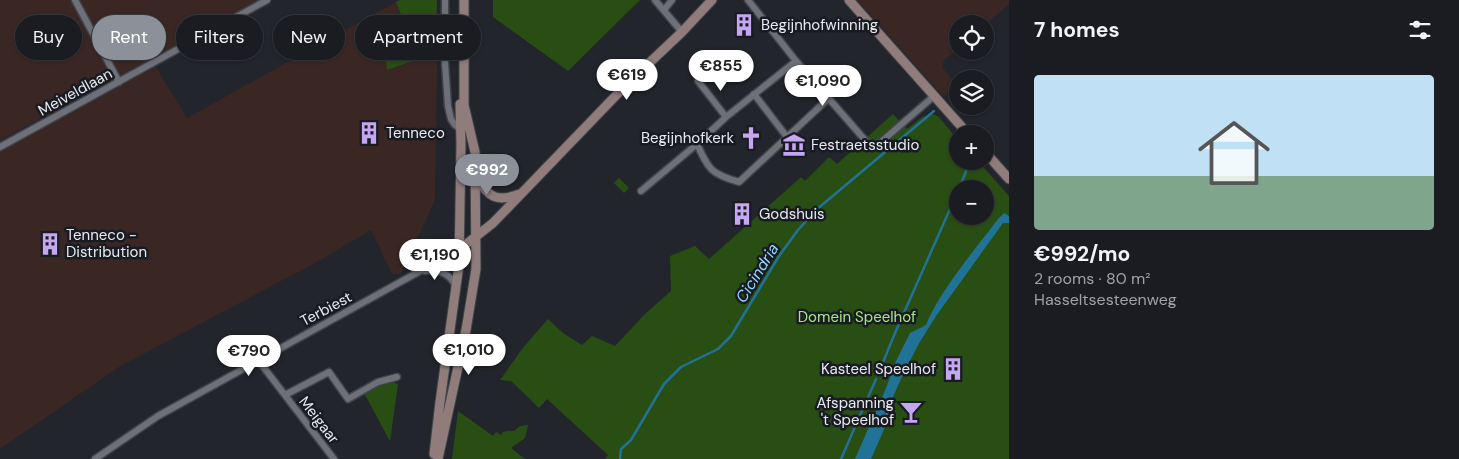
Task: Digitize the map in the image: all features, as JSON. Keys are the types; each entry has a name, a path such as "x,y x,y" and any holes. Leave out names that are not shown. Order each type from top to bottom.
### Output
{"main road":[{"path":"433,459 460,249 460,0"},
{"path":"438,459 472,297 476,269 474,146 464,105 464,0"},
{"path":"460,249 493,223 628,83 682,32 712,0"},
{"path":"849,0 960,125"},
{"path":"994,162 1009,179"},
{"path":"475,175 484,190 495,196 505,199 522,193"}],"street":[{"path":"76,0 119,82"},
{"name":"Meiveldlaan","path":"0,147 267,0"},
{"path":"445,0 445,63 448,106 451,119 460,129"},
{"path":"655,0 682,32"},
{"path":"664,10 672,0"},
{"path":"748,0 796,61 865,140 871,144 882,141 934,96"},
{"path":"641,191 726,117 796,61"},
{"path":"698,81 726,117"},
{"path":"754,94 787,137"},
{"path":"697,144 712,171 722,177 739,182 829,98"},
{"name":"Terbiest","path":"95,459 158,416 460,249"},
{"name":"Terbiest","path":"416,274 431,270 442,272 447,274 456,286"},
{"name":"Meigaar","path":"258,360 334,459"},
{"name":"Meigaar","path":"285,396 329,372 348,399 378,382 397,377"}],"shaded area":[{"path":"0,0 260,0 232,15 176,15 176,45 166,51 166,15 92,15 92,60 149,60 0,140"},
{"path":"857,0 1009,0 1009,4 994,17 994,15 949,15 949,56 942,62 944,64 942,67 949,75 949,92 944,97"},
{"path":"396,2 401,15 373,15"},
{"path":"355,25 355,60 390,60 387,70 416,60 437,60 435,200 401,274 392,274 371,230 315,263 119,367 0,449 0,151 156,67 187,118 292,60 345,60 345,30"}],"green space":[{"path":"400,0 437,0 437,15 401,15 396,2"},
{"path":"493,0 640,0 568,71 493,17"},
{"path":"386,60 416,60 387,70"},
{"name":"Domein Speelhof","path":"893,114 907,129 922,117 933,114 939,117 949,129 949,170 986,170 1009,196 1009,459 605,459 608,455 547,399 539,408 511,381 500,380 522,349 548,319 563,333 582,345 592,336 615,346 645,314 671,291 670,256 695,246 709,259 801,177 805,181 829,157 837,164"},
{"path":"619,178 629,188 624,193 614,183"},
{"path":"393,382 398,384 390,441 365,392 378,385"},
{"path":"458,411 493,436 496,432 501,435 503,432 514,431 520,426 528,425 525,438 511,448 525,459 452,459"}],"water":[{"path":"1004,213 1009,216 1009,223 1003,223 936,316 918,345 893,397 893,407 890,416 871,459 855,459 896,361 910,333 926,325 949,284"}],"waterway":[{"name":"Cicindria","path":"620,459 621,449 631,440 664,384 681,367 718,349 731,336 779,256 816,210 934,111"},
{"path":"963,180 966,170"},
{"path":"879,372 949,211"},
{"path":"841,459 876,379"}],"place":[{"name":"Begijnhofwinning","path":"744,25"},
{"name":"Tenneco","path":"369,133"},
{"name":"Begijnhofkerk","path":"751,138"},
{"name":"Festraetsstudio","path":"794,145"},
{"name":"Godshuis","path":"742,214"},
{"name":"Tenneco - Distribution","path":"50,244"},
{"name":"Kasteel Speelhof","path":"953,369"},
{"name":"Afspanning 't Speelhof","path":"911,412"}]}
